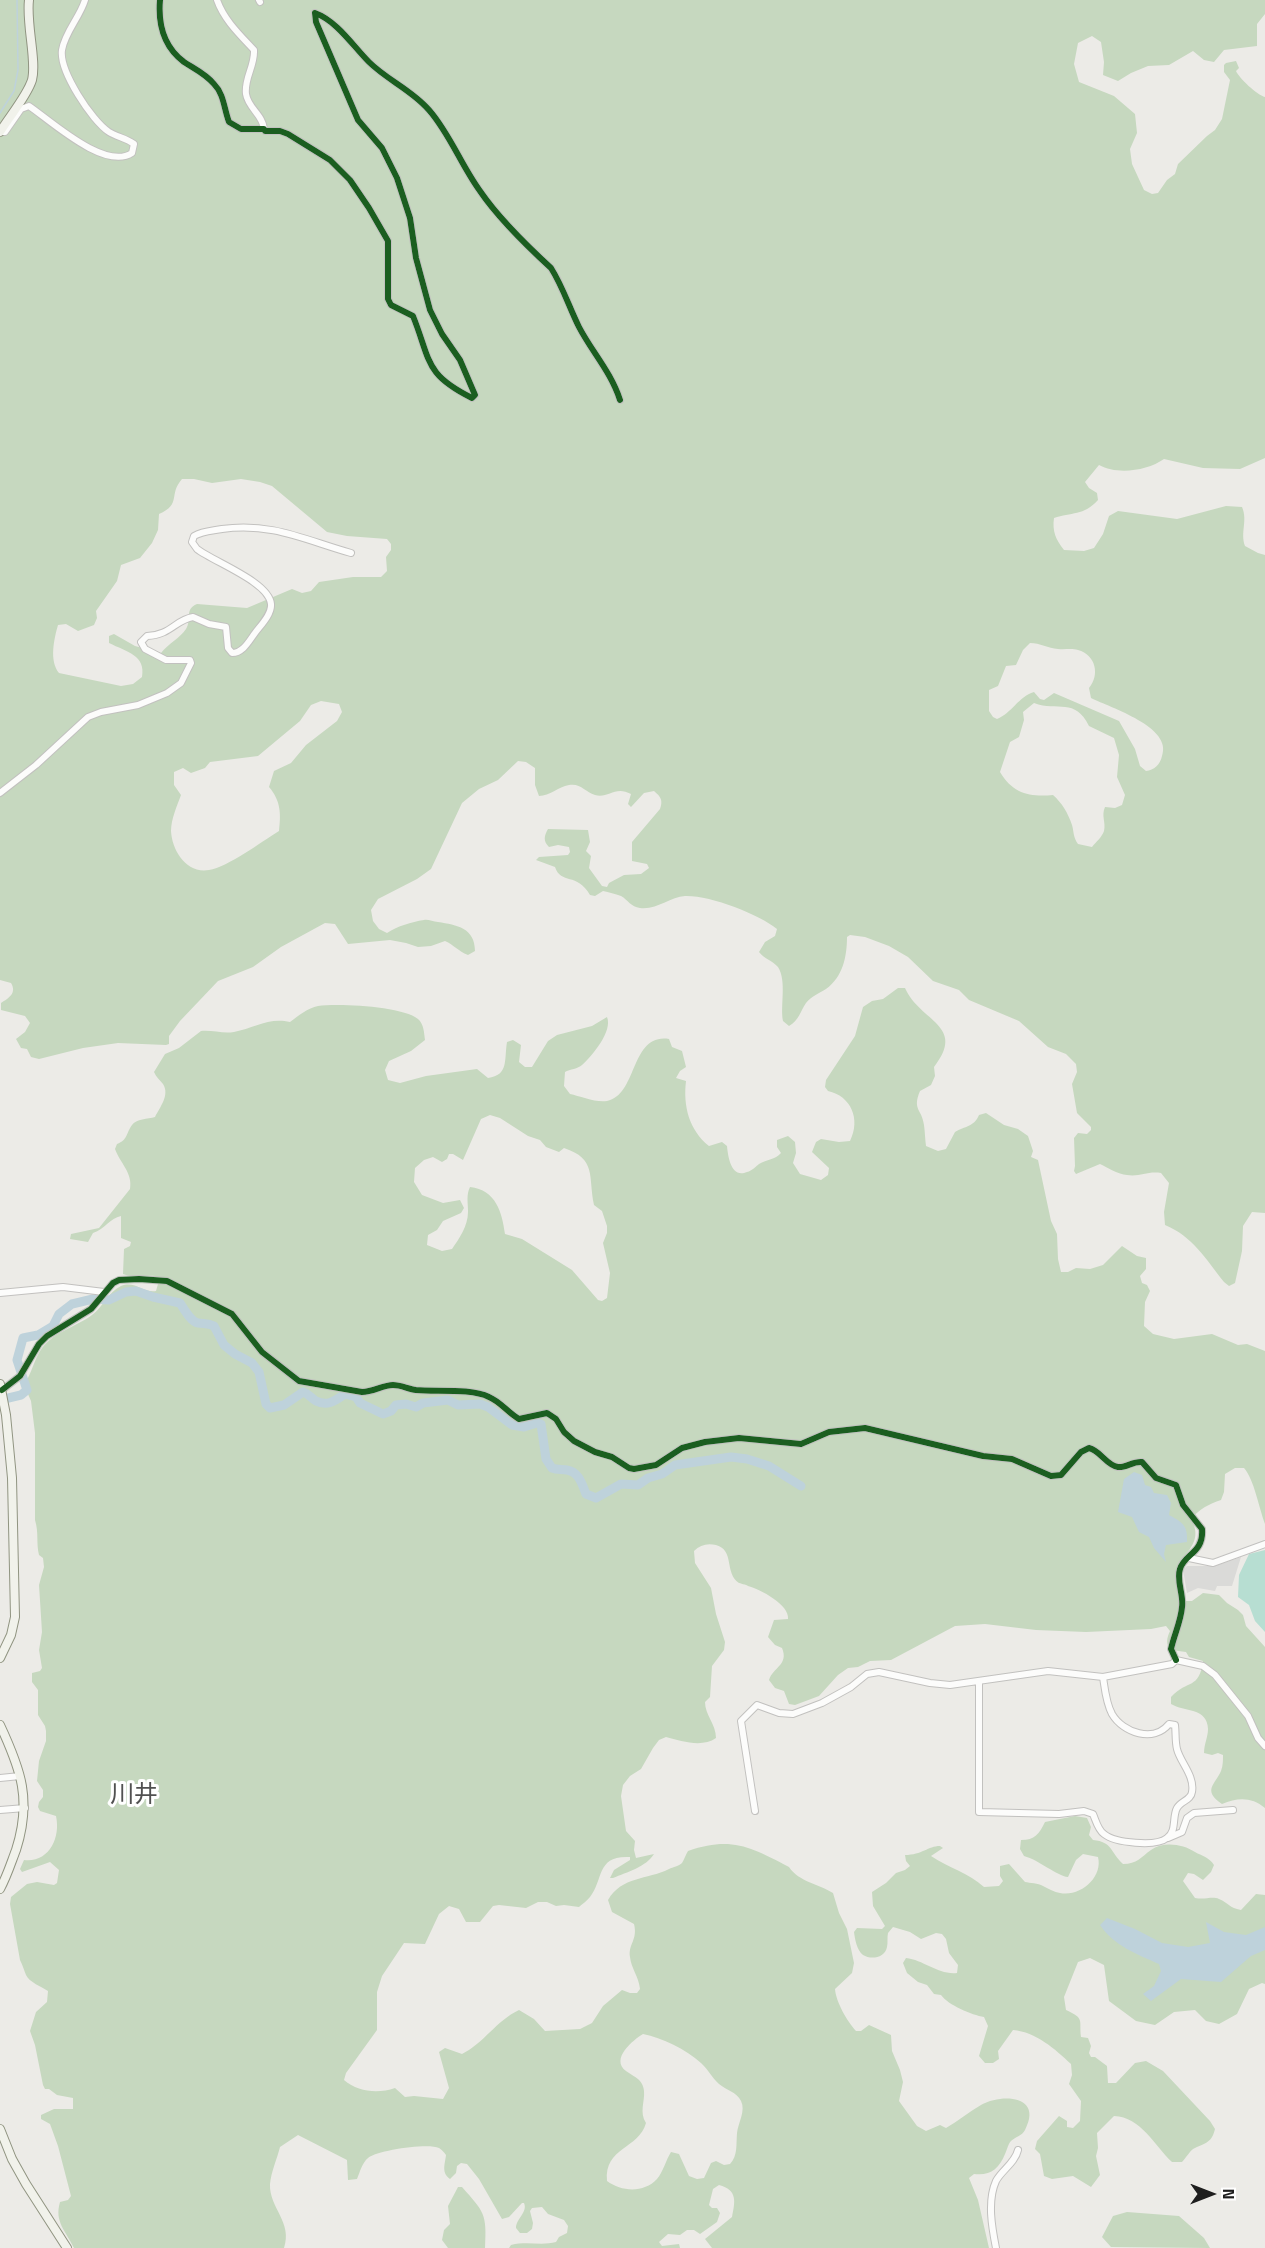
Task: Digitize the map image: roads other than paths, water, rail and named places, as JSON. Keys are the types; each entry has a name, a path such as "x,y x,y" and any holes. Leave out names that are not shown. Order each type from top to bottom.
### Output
{"main road":[{"path":"0,132 32,82 33,68 28,27 29,0"},
{"path":"0,1658 11,1635 15,1617 12,1478 1,1387"},
{"path":"0,1725 20,1776 25,1808 18,1844 0,1888"},
{"path":"0,2128 26,2184 67,2248"}],"street":[{"path":"0,132 5,132 21,109 29,106 63,133 107,155 122,158 132,153 134,144 109,132 100,124 66,74 62,52 85,0"},
{"path":"160,0 159,15 166,42 182,60 205,74 216,85 222,95 229,122 241,129 264,129 288,134 330,160 350,180 383,229 388,241 388,299 391,305 413,316 426,358 435,374 444,382 472,398 475,395 460,360 442,334 427,302 416,258 410,218 397,178 382,148 358,120 316,22 315,14 323,16 380,73 416,97 428,108 484,196 558,279 580,330 616,386 620,400"},
{"path":"217,0 220,9 234,30 254,50 255,58 247,77 246,91 252,108 263,123 264,129"},
{"path":"0,793 36,765 88,717 149,701 167,693 181,683 191,663 190,660 166,660 145,649 141,642 147,636 159,635 193,617 209,624 226,627 228,648 232,653 242,650 248,643 271,608 270,600 249,579 197,549 192,540 197,534 230,527 260,528 304,537 321,545 351,553"},
{"path":"1,1387 20,1376 39,1344 55,1331 91,1309 104,1292 119,1280 166,1281 232,1314 262,1352 299,1381 362,1392 371,1392 392,1385 419,1390 449,1390 483,1394 495,1400 508,1413 519,1419 547,1413 556,1419 564,1432 574,1441 634,1469 656,1465 682,1448 705,1442 739,1438 801,1444 829,1432 856,1428 875,1429 983,1456 1012,1459 1051,1476 1061,1475 1081,1452 1089,1448 1094,1449 1114,1466 1142,1462 1156,1478 1176,1485 1183,1505 1202,1529 1200,1544 1183,1562 1179,1570 1183,1606 1171,1649 1176,1660"},
{"path":"0,1293 63,1287 104,1292"},
{"path":"1189,1558 1213,1563 1265,1544"},
{"path":"755,1811 741,1721 757,1705 779,1713 793,1714 822,1703 851,1687 867,1674 879,1672 940,1685 1048,1671 1103,1677 1172,1664 1176,1660"},
{"path":"1176,1660 1203,1666 1215,1675 1248,1716 1258,1738 1265,1746"},
{"path":"1103,1677 1107,1702 1113,1715 1127,1728 1145,1734 1155,1734 1160,1733 1169,1724 1175,1725 1177,1751 1193,1790 1192,1795 1177,1808 1173,1831 1168,1838"},
{"path":"979,1681 979,1812 1059,1814 1084,1810 1093,1814 1101,1832 1119,1841 1142,1842 1180,1834 1187,1818 1194,1813 1233,1810"},
{"path":"0,1778 20,1776"},
{"path":"0,1810 25,1808"},
{"path":"996,2248 992,2209 993,2193 996,2182 1017,2156 1018,2150"}],"water":[{"path":"1134,1472 1142,1475 1145,1485 1151,1487 1154,1493 1167,1495 1171,1503 1169,1515 1181,1522 1185,1528 1187,1542 1166,1545 1164,1554 1166,1562 1154,1548 1149,1537 1139,1532 1132,1517 1118,1512 1124,1479"},
{"path":"1107,1918 1162,1943 1188,1947 1210,1943 1206,1922 1224,1932 1246,1935 1265,1927 1265,1950 1251,1956 1221,1982 1181,1979 1151,2001 1143,1994 1154,1986 1161,1971 1159,1964 1126,1949 1112,1939 1100,1925"}],"waterway":[{"path":"0,113 14,91 18,70 17,0"},
{"path":"0,1400 21,1395 27,1390 17,1360 23,1338 38,1335 53,1326 59,1314 72,1304 93,1299 109,1300 126,1292 136,1291 180,1303 195,1322 214,1326 224,1345 252,1363 259,1372 266,1404 270,1408 284,1405 303,1392 320,1403 332,1402 345,1394 356,1397 360,1403 383,1414 391,1411 396,1405 406,1404 416,1407 423,1403 448,1400 458,1405 480,1404 488,1407 512,1425 524,1427 541,1424 546,1459 552,1468 574,1473 580,1479 586,1494 596,1498 621,1484 638,1485 675,1465 731,1457 769,1466 801,1486"}],"district":[{"name":"川井","path":"134,1796"}]}
